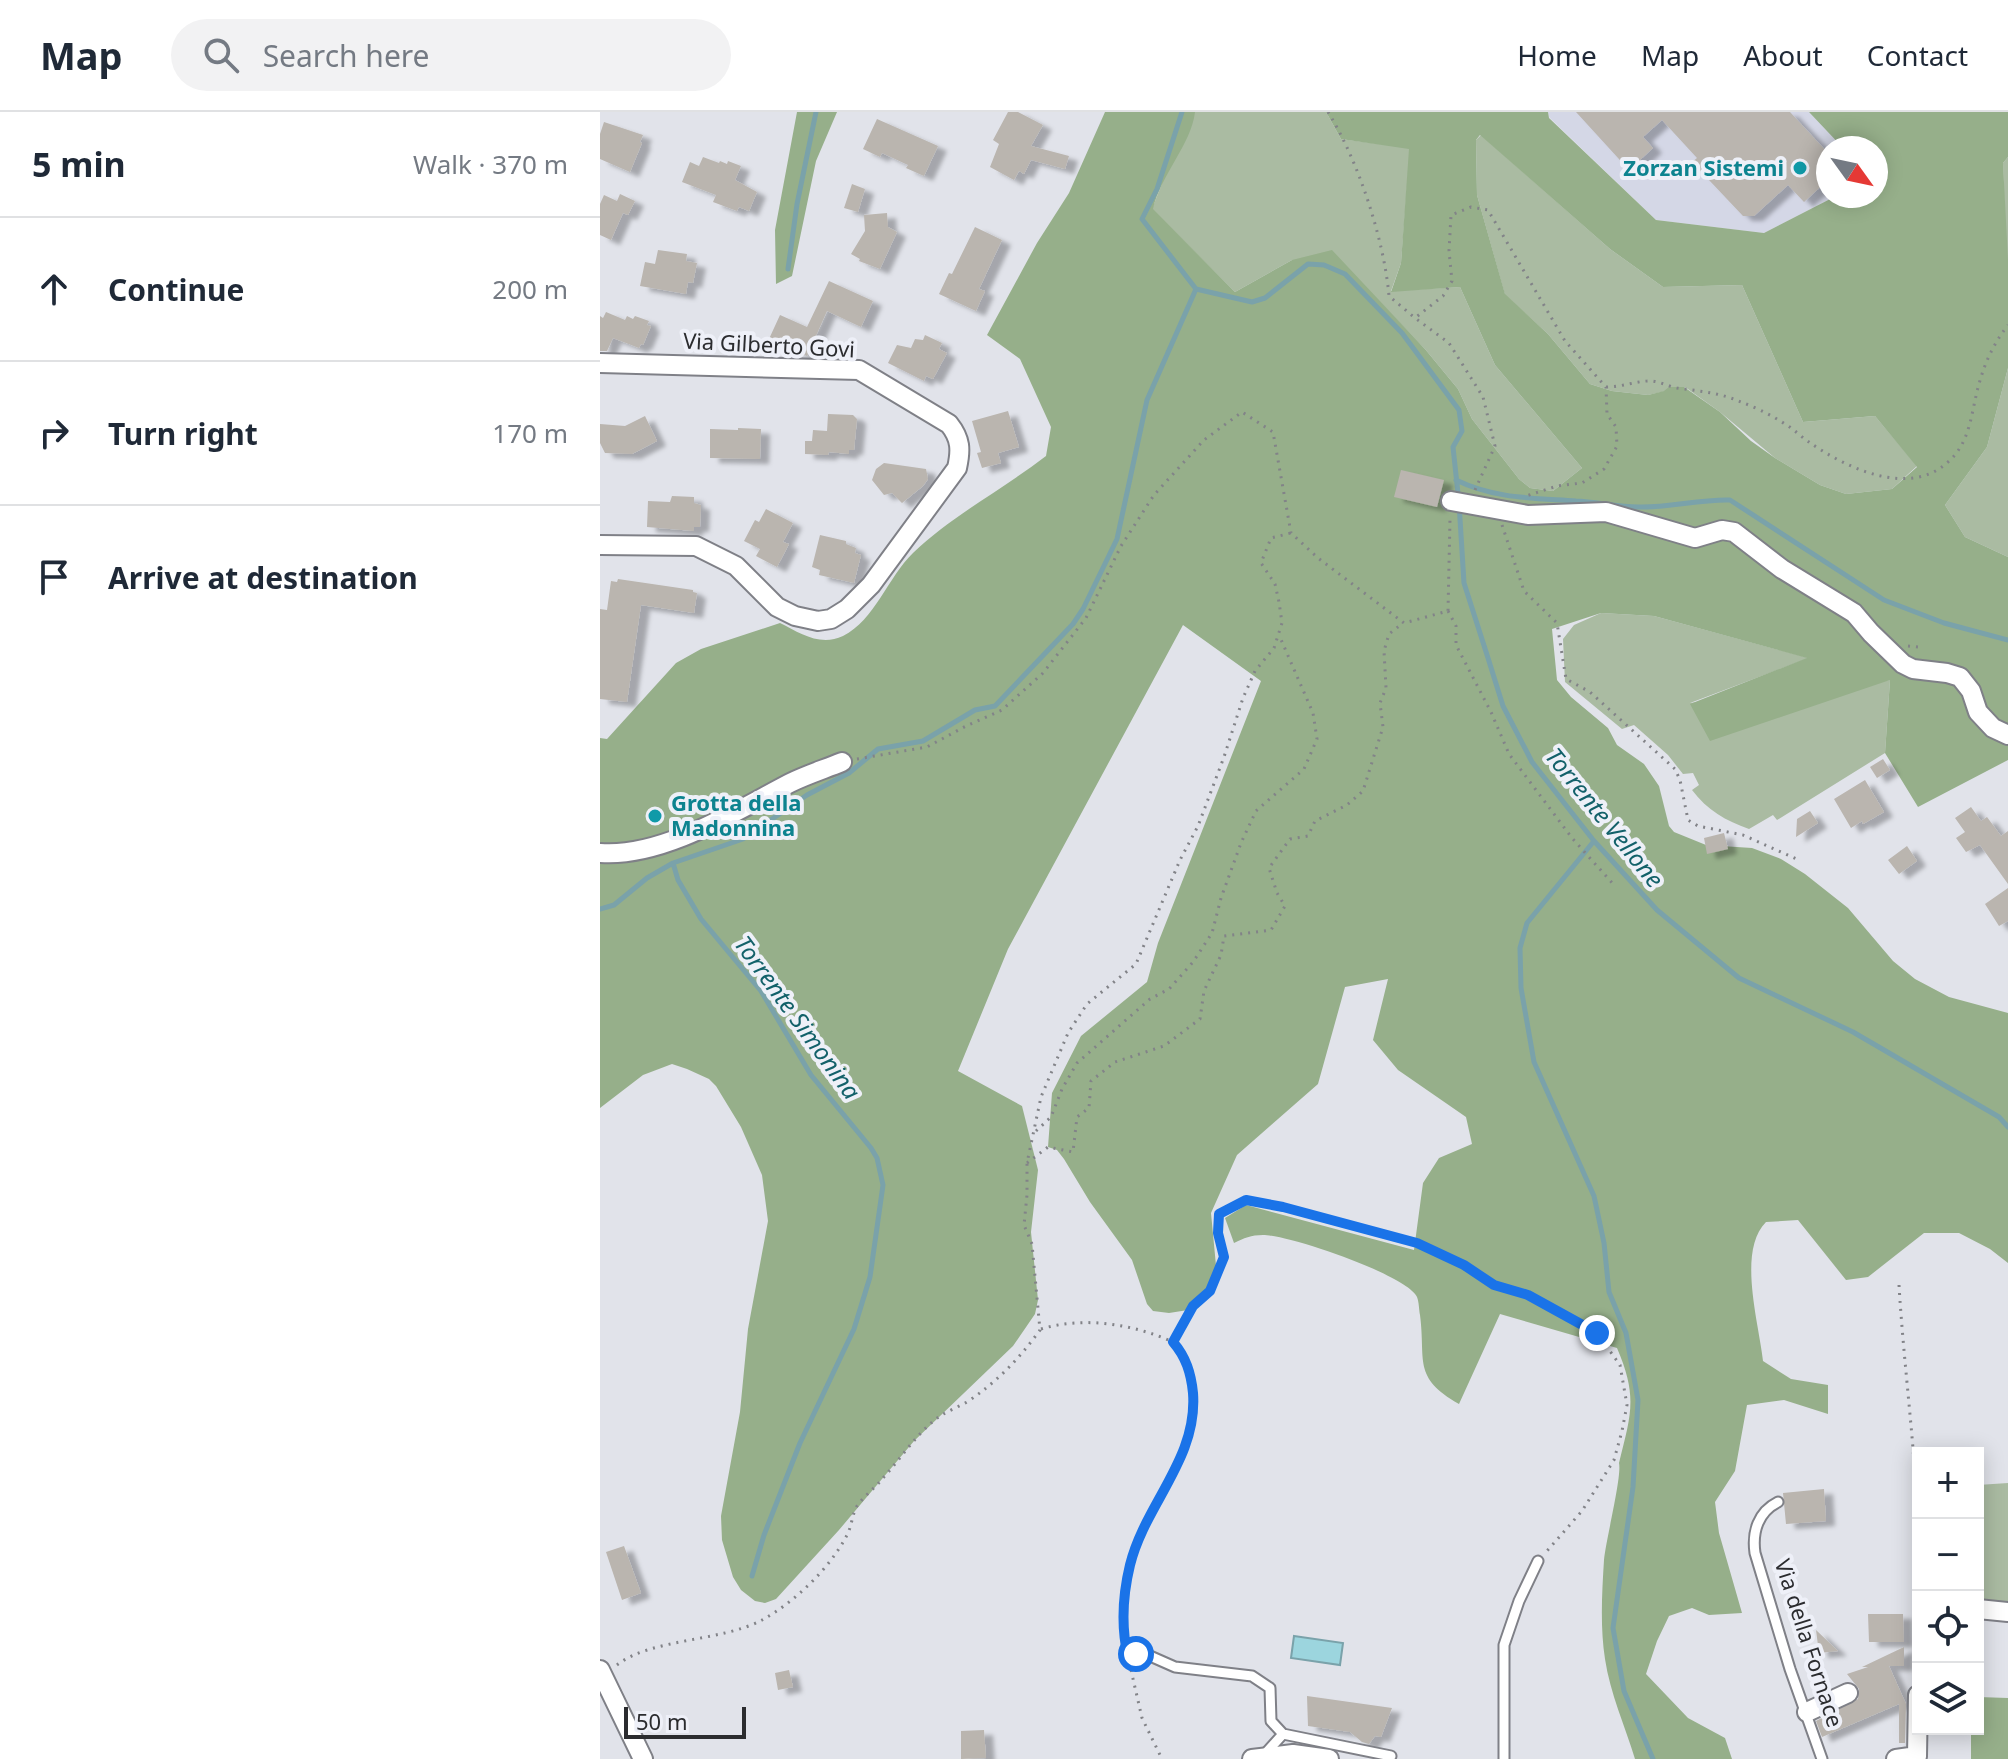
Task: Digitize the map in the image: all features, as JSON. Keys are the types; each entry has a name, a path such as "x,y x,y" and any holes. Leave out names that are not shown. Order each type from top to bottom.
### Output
{"street":[{"name":"Via Gilberto Govi","path":"600,363 859,370 949,424 958,435 961,450 957,468 871,585 847,609 831,619 818,621 795,616 777,607 736,566 696,546 600,545"},
{"path":"1460,503 1528,515 1606,512 1695,538 1722,530 1734,532 1782,569 1854,613 1903,664 1913,669 1960,677 1971,691 1978,712 1993,728 2008,735"},
{"path":"600,853 616,854 685,837 793,781 842,762"},
{"path":"1984,1610 2008,1612"},
{"path":"602,1675 643,1759"},
{"path":"1807,1712 1848,1693"},
{"path":"1896,1759 1917,1756 1917,1735"},
{"path":"1257,1758 1306,1754 1329,1759"}],"lane":[{"name":"Via della Fornace","path":"1778,1502 1767,1509 1758,1523 1754,1536 1755,1553 1790,1669 1822,1759"},
{"path":"1504,1759 1504,1645 1519,1601 1538,1561"},
{"path":"1128,1657 1141,1652 1175,1667 1252,1676 1270,1688 1271,1721 1283,1734 1391,1756"},
{"path":"1257,1758 1283,1734"}],"path":[{"path":"1328,112 1346,140 1386,265 1389,296 1449,343 1483,397 1495,446 1460,503"},
{"path":"1415,318 1443,296 1452,281 1449,251 1451,215 1471,207 1488,210 1565,341 1606,387 1607,414 1616,427 1617,446 1604,469 1582,483 1535,492 1502,510 1501,530 1524,591 1557,623 1566,679 1590,692 1675,769 1680,780 1685,814 1692,825 1743,835 1799,860"},
{"path":"1606,387 1625,387 1650,380 1735,399 1785,424 1810,443 1874,474 1925,478 1948,463 1962,446 1985,365 1996,340 2008,325"},
{"path":"842,762 927,747 1002,710 1043,673 1086,618 1121,546 1154,495 1204,440 1242,412 1273,432 1291,533 1318,558 1404,623"},
{"path":"1040,1330 1032,1244 1024,1225 1027,1163 1041,1097 1068,1033 1087,1004 1136,964 1198,826 1243,698 1255,671 1274,648 1282,623 1275,584 1261,563 1271,538 1291,533"},
{"path":"1448,535 1448,611 1456,626 1456,645 1509,754 1565,830 1614,885"},
{"path":"1027,1163 1048,1147 1073,1152 1077,1117 1089,1108 1091,1081 1115,1062 1164,1046 1200,1019 1204,991 1221,955 1224,936 1271,930 1285,906 1269,868 1290,839 1308,836 1315,821 1347,805 1363,791 1383,727 1380,703 1386,688 1384,651 1389,634 1404,623 1448,611"},
{"path":"1036,1131 1051,1117 1077,1063 1150,999 1169,989 1193,962 1212,933 1221,898 1256,811 1304,769 1317,739 1313,713 1278,633"},
{"path":"1173,1342 1193,1306 1210,1291 1224,1257 1218,1233 1219,1214 1246,1200 1417,1243 1464,1265 1494,1285 1528,1295 1597,1333 1620,1365 1627,1405 1622,1431 1614,1460 1582,1511 1538,1561"},
{"path":"1899,1285 1918,1519"},
{"path":"602,1675 626,1658 685,1641 735,1632 763,1620 788,1602 809,1584 829,1560 847,1535 857,1507 908,1447 939,1417 1002,1376 1022,1356 1040,1330 1060,1323 1083,1322 1148,1331 1173,1342 1185,1355 1192,1381 1192,1421 1187,1445 1152,1510 1131,1564 1123,1621 1142,1718 1162,1759"}],"shaded area":[{"path":"1548,112 1809,112 1832,136 1816,136 1816,206 1764,233 1656,220 1549,117"}],"green space":[{"path":"797,112 837,112 816,161 792,276 776,284 775,230"},
{"path":"1105,112 1195,112 1188,136 1162,184 1153,209 1235,292 1292,260 1332,250 1425,349 1458,389 1472,419 1519,479 1530,488 1553,491 1582,468 1495,365 1460,287 1391,292 1401,263 1409,149 1341,139 1326,112 1548,112 1549,118 1656,220 1764,233 1816,206 1888,208 1888,136 1832,136 1809,112 2008,112 2008,157 2003,163 2008,260 2008,368 1987,447 1945,505 1965,537 2008,557 2008,760 1918,807 1885,753 1890,680 1710,741 1690,704 1807,658 1654,616 1601,613 1552,629 1557,680 1571,697 1608,728 1617,745 1644,764 1659,786 1669,826 1674,832 1706,845 1752,848 1781,859 1848,908 1893,961 1915,979 1949,997 2008,1013 2008,1263 1990,1249 1959,1233 1924,1233 1868,1277 1846,1280 1798,1220 1766,1222 1757,1235 1751,1269 1763,1361 1791,1379 1828,1385 1828,1414 1784,1400 1747,1405 1735,1471 1715,1502 1719,1533 1742,1613 1709,1615 1692,1608 1669,1616 1646,1674 1688,1718 1725,1738 1732,1759 1635,1759 1610,1684 1602,1635 1604,1560 1630,1406 1628,1380 1617,1348 1500,1314 1459,1404 1434,1385 1424,1367 1418,1301 1409,1288 1371,1268 1297,1242 1263,1235 1234,1243 1225,1218 1246,1205 1414,1250 1423,1183 1439,1158 1472,1144 1466,1117 1398,1070 1373,1040 1388,979 1345,987 1318,1084 1237,1155 1211,1213 1217,1276 1210,1291 1188,1310 1169,1313 1153,1311 1147,1304 1132,1260 1090,1202 1064,1159 1057,1150 1048,1147 1052,1093 1081,1036 1147,982 1158,943 1261,681 1183,625 1008,949 958,1071 1022,1106 1038,1170 1031,1232 1038,1300 1035,1314 1013,1346 914,1441 776,1599 765,1603 755,1601 741,1590 733,1577 722,1540 721,1516 740,1412 748,1329 768,1221 762,1175 741,1127 716,1086 709,1079 687,1069 672,1064 643,1075 600,1108 600,738 607,739 676,663 701,649 780,623 818,639 843,636 864,620 904,563 928,539 1046,456 1051,427 1020,359 987,335 1037,243 1069,193","holes":["1480,135 1610,249 1663,287 1742,285 1803,422 1875,416 1917,467 1892,489 1846,494 1820,485 1775,458 1720,412 1684,387 1669,387 1648,395 1612,391 1590,384 1548,334 1505,294 1477,195 1476,140"]},
{"path":"1190,112 1326,112 1341,139 1410,148 1401,263 1391,291 1460,287 1495,365 1582,468 1553,491 1530,488 1519,479 1472,419 1458,389 1375,297 1292,260 1235,292 1152,209"},
{"path":"1481,135 1610,249 1663,287 1742,285 1803,422 1875,416 1917,466 1892,489 1846,494 1820,485 1775,458 1685,387 1648,395 1612,391 1590,384 1548,334 1505,295 1477,195 1476,140"},
{"path":"2008,157 2008,260 2006,261 2003,163"},
{"path":"2008,368 2008,557 1965,537 1945,505 1987,447"},
{"path":"1601,613 1654,616 1809,658 1690,703 1890,680 1885,753 1777,820 1773,815 1749,829 1732,822 1711,809 1692,790 1699,785 1693,773 1683,774 1668,755 1634,725 1622,729 1565,682 1563,639 1574,625"},
{"path":"2008,1483 2008,1603 1984,1601 1984,1485"},
{"path":"1984,1697 2008,1698 2008,1759 1971,1759 1971,1735 1984,1735"}],"water":[{"path":"1294,1636 1343,1643 1340,1665 1291,1658"}],"building":[{"path":"1008,112 1018,112 1043,125 1031,146 1069,156 1065,169 1031,160 1024,174 1019,171 1014,180 990,167 999,144 993,140"},
{"path":"1576,112 1790,112 1816,140 1816,191 1804,202 1788,185 1754,216 1743,216 1692,162 1697,158 1662,120 1643,137 1653,148 1629,170"},
{"path":"877,119 938,146 924,176 882,153 880,157 863,149"},
{"path":"604,122 643,135 630,172 600,159 600,134"},
{"path":"703,157 741,166 735,180 757,192 749,211 739,207 737,211 713,202 716,195 682,182 690,162 699,166"},
{"path":"852,184 865,189 858,212 844,208"},
{"path":"620,194 635,201 628,215 623,213 611,240 600,235 600,204 604,195 617,201"},
{"path":"887,213 888,227 897,232 880,269 859,261 851,254 865,231 864,215"},
{"path":"975,227 1002,240 979,289 985,291 976,311 939,294"},
{"path":"658,250 687,254 686,261 697,263 693,283 688,282 686,294 640,286 645,262 655,264"},
{"path":"829,281 873,301 861,327 827,311 807,356 769,339 780,315 807,327"},
{"path":"606,312 625,320 627,316 633,319 635,316 649,321 647,325 651,326 643,345 639,348 613,338 607,351 600,351 600,316 603,318"},
{"path":"925,335 942,343 939,349 947,353 933,379 926,376 924,381 888,363 897,345 911,348 915,339 923,340"},
{"path":"1008,411 1019,447 998,453 1001,463 982,468 972,421"},
{"path":"828,414 853,415 857,419 854,450 849,450 849,454 805,454 805,441 812,441 813,430 827,431"},
{"path":"645,416 657,441 632,454 605,453 600,443 600,424 625,426"},
{"path":"710,429 761,429 760,459 710,458"},
{"path":"884,463 926,469 928,479 902,503 892,493 884,495 872,480 876,469"},
{"path":"1401,470 1444,480 1437,507 1394,497"},
{"path":"672,496 694,497 694,503 701,505 700,527 694,527 694,531 647,527 648,501 670,502"},
{"path":"766,509 793,523 783,542 789,544 777,567 756,556 760,549 744,541 755,520 759,522"},
{"path":"820,535 846,541 846,544 856,548 855,553 861,555 854,583 819,575 820,570 812,567"},
{"path":"618,579 697,593 694,613 641,605 627,702 600,699 600,609 607,610 611,581 617,582"},
{"path":"1883,759 1890,770 1877,778 1870,767"},
{"path":"1865,780 1884,812 1851,828 1834,799"},
{"path":"1971,807 1981,821 1987,817 2001,836 2008,831 2008,884 1980,845 1966,852 1956,838 1965,832 1955,818"},
{"path":"1810,811 1818,823 1796,837 1797,819"},
{"path":"1724,833 1728,849 1707,854 1704,838"},
{"path":"1907,846 1917,861 1899,874 1888,860"},
{"path":"2008,888 2008,921 1999,926 1985,904"},
{"path":"1824,1489 1826,1521 1786,1524 1783,1493"},
{"path":"624,1546 641,1593 622,1600 606,1552"},
{"path":"1868,1614 1903,1614 1904,1642 1869,1642"},
{"path":"1816,1630 1838,1651 1819,1653"},
{"path":"1904,1647 1904,1666 1889,1666 1906,1704 1905,1743 1899,1743 1899,1704 1822,1737 1816,1721 1858,1699 1859,1689 1847,1674 1868,1667 1862,1667"},
{"path":"789,1670 793,1687 778,1690 775,1673"},
{"path":"1307,1696 1392,1708 1381,1737 1375,1736 1369,1744 1350,1732 1308,1726"},
{"path":"984,1730 986,1758 961,1759 961,1731"}],"waterway":[{"path":"788,269 797,204 816,112"},
{"name":"Torrente Vellone","path":"1182,112 1157,189 1142,219 1196,289 1252,302 1265,298 1308,264 1324,265 1345,274 1402,333 1459,410 1462,431 1453,447 1464,583 1503,706 1532,762 1594,841 1657,910 1739,978 1853,1032 1999,1117 2008,1127"},
{"name":"Torrente Simonina","path":"752,1576 764,1535 800,1443 854,1329 870,1277 883,1185 877,1158 871,1148 811,1075 761,991 701,919 678,880 673,863 743,839 807,795 849,773 878,749 923,741 975,710 995,706 1073,624 1117,539 1147,400 1196,289"},
{"path":"1456,480 1485,491 1515,496 1630,507 1730,500 1884,600 1944,623 2008,640"},
{"path":"1594,841 1527,923 1520,948 1521,988 1534,1062 1594,1196 1604,1243 1609,1292 1626,1333 1638,1400 1633,1487 1613,1628 1624,1691 1653,1759"},
{"path":"600,909 614,905 647,878 673,863"}],"place":[{"name":"Zorzan Sistemi","path":"1800,168"},
{"name":"Grotta della Madonnina","path":"655,816"}],"route":[{"path":"1136,1654 1128,1657 1123,1621 1131,1564 1152,1510 1187,1445 1192,1421 1192,1381 1185,1355 1173,1342 1193,1306 1210,1291 1224,1257 1218,1233 1219,1214 1246,1200 1417,1243 1464,1265 1494,1285 1528,1295 1597,1333"}]}
